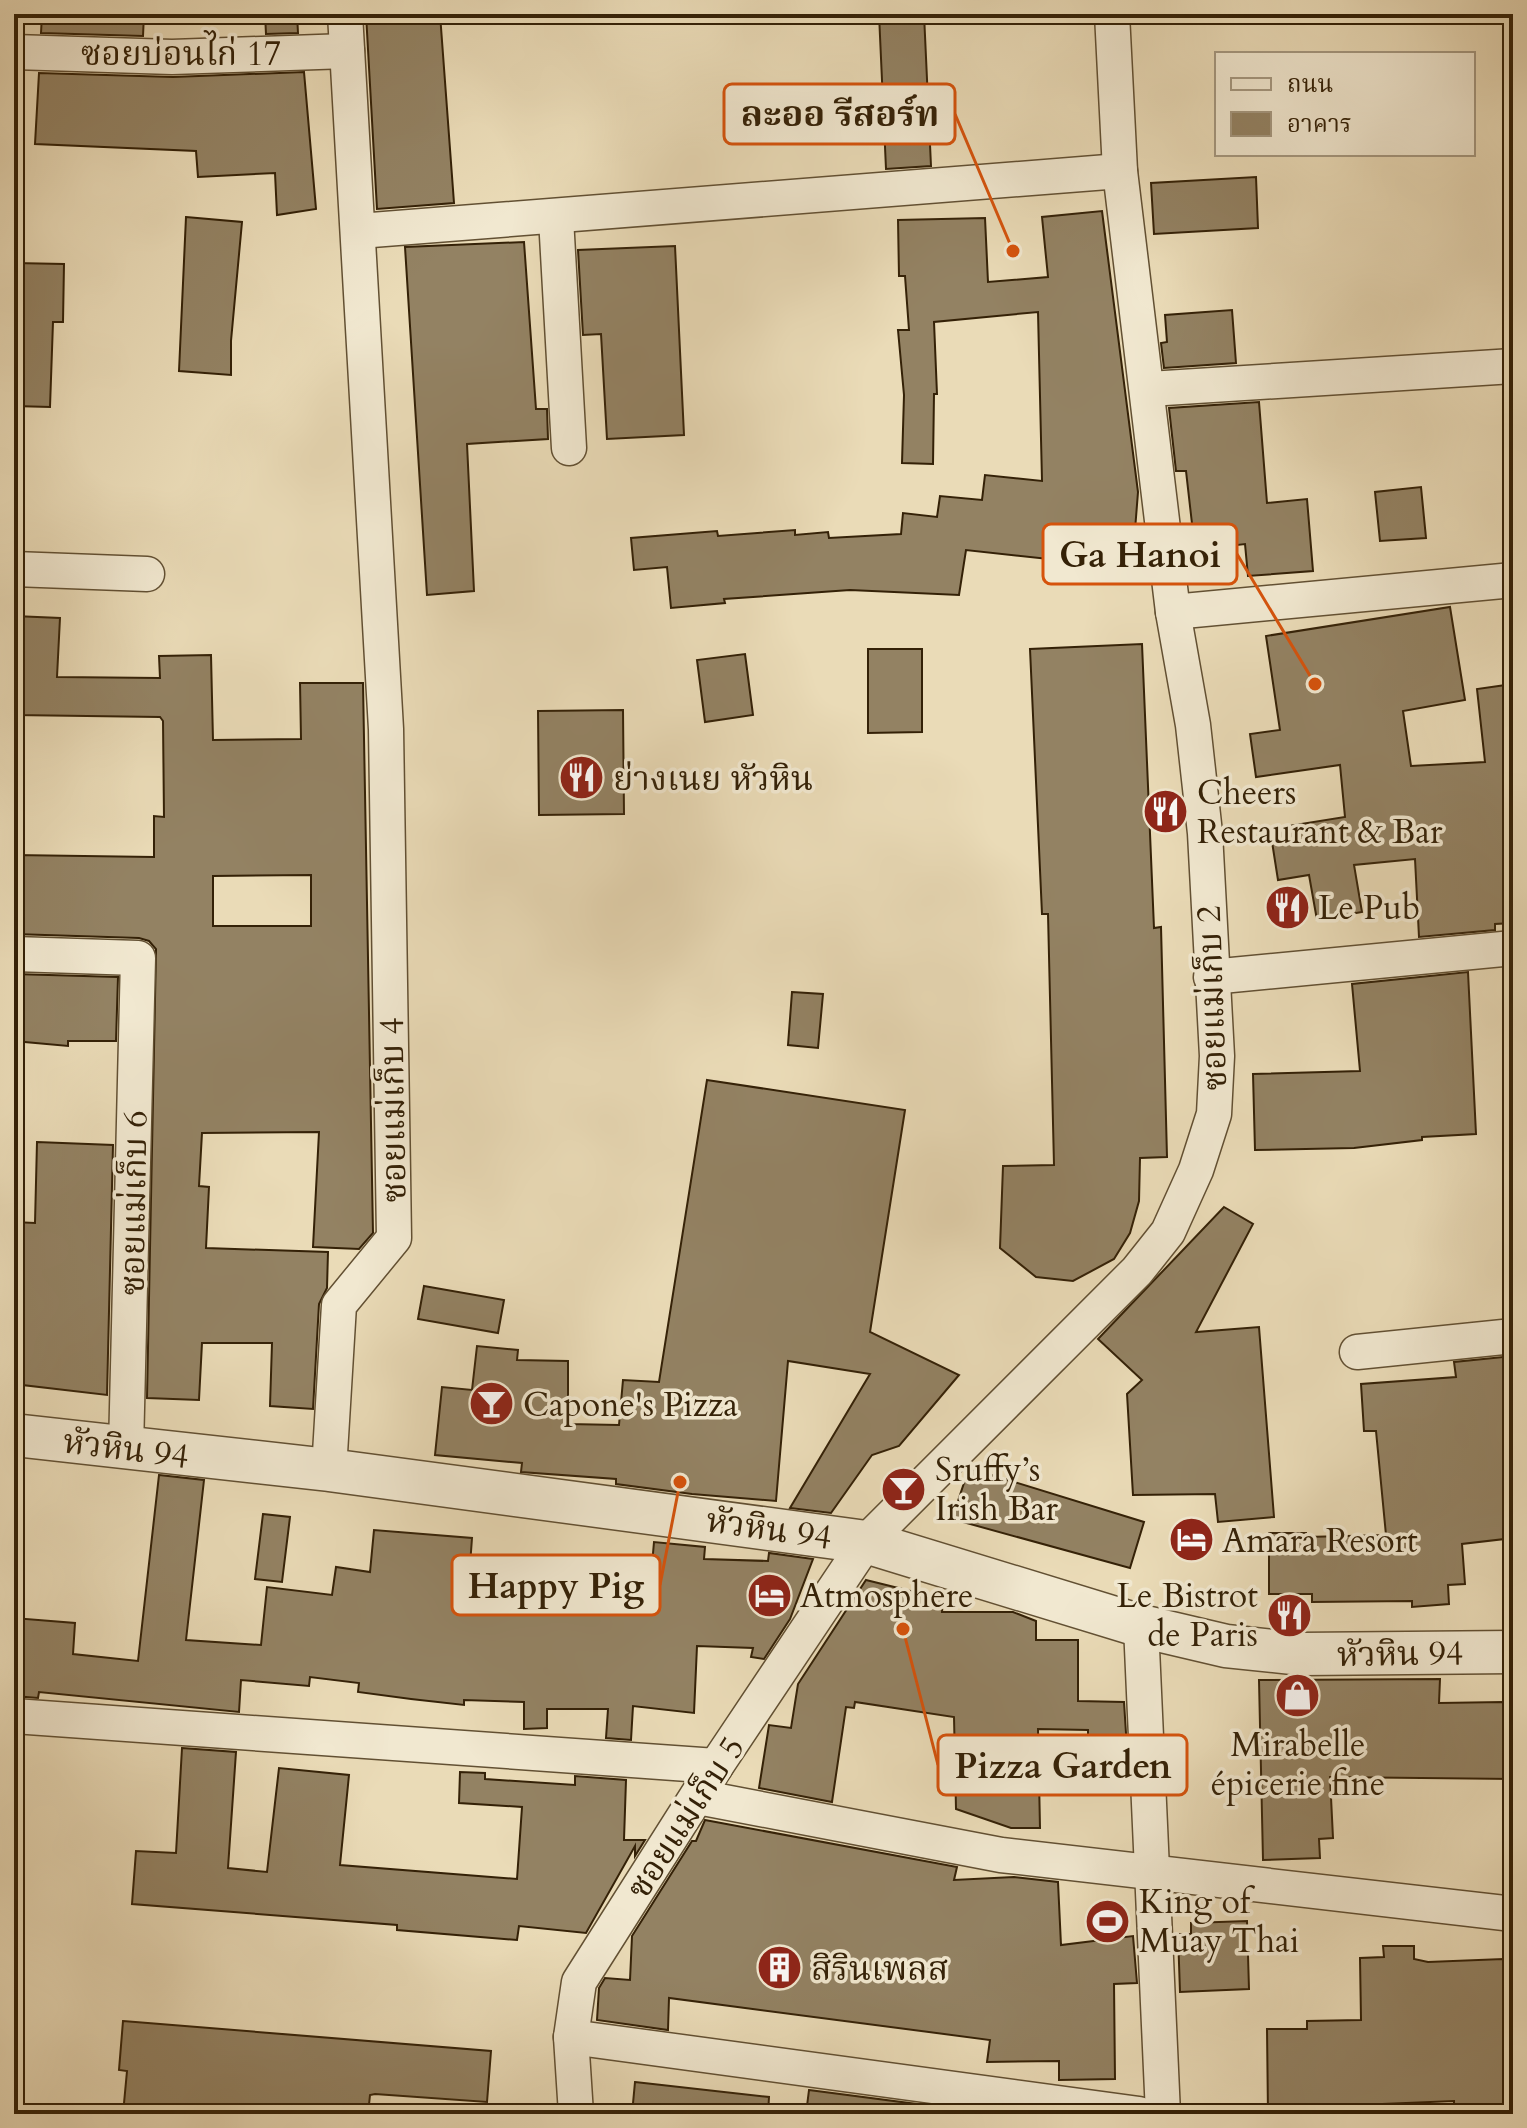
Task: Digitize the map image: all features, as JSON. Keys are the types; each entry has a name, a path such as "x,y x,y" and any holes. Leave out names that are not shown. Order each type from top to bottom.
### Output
{"street":[{"name":"ซอยแม่เก็บ 4","path":"329,1470 339,1305 394,1238 386,729 345,14"},
{"name":"ซอยแม่เก็บ 2","path":"866,1542 1137,1271 1168,1232 1196,1170 1214,1114 1217,1056 1205,833 1193,725 1173,612 1149,389 1120,171 1112,14"},
{"name":"ซอยบ่อนไก่ 17","path":"14,52 172,57 347,51"},
{"path":"359,231 556,218 1120,171"},
{"path":"556,218 569,448"},
{"path":"1149,389 1513,366"},
{"path":"14,569 147,574"},
{"path":"1173,612 1513,580"},
{"path":"1211,977 1513,948"},
{"name":"ซอยแม่เก็บ 6","path":"14,954 138,958 126,1449"},
{"path":"1357,1352 1513,1336"},
{"name":"หัวหิน 94","path":"14,1435 329,1470 866,1542 1141,1626 1226,1646 1302,1654 1513,1652"},
{"name":"ซอยแม่เก็บ 5","path":"576,2114 571,2037 574,1998 579,1982 716,1766 866,1542"},
{"path":"1141,1626 1163,2114"},
{"path":"14,1716 716,1766"},
{"path":"698,1797 1001,1855 1513,1914"},
{"path":"571,2037 1139,2114"}],"building":[{"path":"42,14 144,14 143,36 41,33"},
{"path":"265,14 297,14 298,33 266,34"},
{"path":"366,14 440,14 454,203 377,209"},
{"path":"879,14 924,14 931,166 886,169"},
{"path":"304,72 316,209 277,215 275,173 198,177 196,151 35,144 39,73 173,77"},
{"path":"1256,177 1258,228 1154,234 1151,183"},
{"path":"1102,211 1138,492 1132,568 966,550 959,595 850,590 724,599 725,603 671,608 667,567 634,570 631,538 717,531 718,536 795,530 795,535 828,532 829,538 901,534 903,513 937,517 940,496 982,500 985,475 1042,481 1038,312 934,322 937,394 934,394 933,464 902,463 904,395 898,330 909,330 905,276 899,276 898,220 985,218 988,282 1048,277 1042,217"},
{"path":"186,217 242,222 231,341 231,375 179,371"},
{"path":"524,242 536,409 547,409 548,439 467,444 474,591 427,595 405,247"},
{"path":"675,246 684,435 607,439 601,334 583,335 578,250"},
{"path":"14,263 64,264 63,322 53,322 50,407 14,406"},
{"path":"1232,310 1236,363 1164,368 1161,343 1167,342 1165,315"},
{"path":"1259,402 1267,503 1307,499 1313,571 1248,576 1245,544 1195,550 1186,471 1176,471 1169,408"},
{"path":"1421,487 1426,538 1380,541 1375,492"},
{"path":"1450,607 1465,700 1403,711 1411,766 1485,762 1477,689 1513,684 1513,923 1495,924 1495,930 1419,937 1415,859 1354,865 1362,912 1317,920 1309,875 1278,880 1270,829 1345,817 1340,765 1256,777 1250,734 1280,730 1266,636"},
{"path":"14,616 60,618 57,677 160,678 159,656 211,655 213,740 301,739 300,683 363,683 373,1233 359,1249 313,1247 319,1132 202,1133 199,1186 209,1187 206,1248 328,1252 327,1288 319,1304 313,1409 270,1406 272,1343 202,1343 199,1400 147,1398 156,949 149,941 139,938 14,934 14,855 154,857 154,816 164,817 163,721 160,717 14,715","holes":["311,875 311,926 213,926 213,876"]},
{"path":"1142,644 1154,928 1161,927 1167,1157 1140,1158 1139,1201 1130,1233 1114,1259 1073,1281 1036,1277 1000,1248 1003,1166 1054,1165 1048,914 1042,914 1030,649"},
{"path":"868,649 922,649 922,732 868,733"},
{"path":"745,654 753,715 705,722 697,660"},
{"path":"623,710 624,814 539,815 538,711"},
{"path":"1468,972 1476,1134 1422,1137 1422,1140 1354,1148 1255,1150 1253,1074 1360,1071 1352,984"},
{"path":"14,974 118,977 116,1041 68,1041 68,1046 14,1041"},
{"path":"792,992 823,994 818,1048 788,1045"},
{"path":"707,1080 905,1110 870,1332 959,1375 899,1446 872,1455 831,1513 790,1508 870,1374 788,1361 776,1501 616,1484 616,1479 521,1472 522,1463 435,1455 442,1387 472,1390 477,1346 518,1350 517,1360 568,1361 568,1424 619,1425 623,1380 659,1382"},
{"path":"37,1142 113,1145 107,1395 14,1384 14,1222 35,1223"},
{"path":"1224,1207 1253,1224 1196,1332 1259,1327 1274,1517 1218,1522 1215,1494 1133,1495 1127,1394 1142,1380 1098,1339"},
{"path":"424,1286 504,1300 498,1333 418,1319"},
{"path":"1513,1356 1513,1538 1462,1544 1465,1584 1448,1585 1449,1604 1412,1607 1412,1601 1312,1602 1312,1594 1269,1594 1269,1533 1306,1533 1306,1537 1386,1535 1376,1431 1364,1431 1361,1384 1456,1377 1454,1362"},
{"path":"969,1468 1144,1522 1130,1568 952,1519"},
{"path":"159,1475 204,1480 186,1640 261,1645 267,1587 332,1595 336,1567 370,1572 374,1530 472,1538 468,1593 575,1600 576,1574 651,1576 654,1542 705,1547 704,1559 768,1561 769,1553 813,1559 790,1619 764,1659 751,1657 753,1648 697,1646 694,1713 633,1706 631,1740 606,1738 608,1709 547,1709 547,1728 524,1729 524,1702 464,1700 464,1705 411,1699 358,1692 359,1683 310,1677 309,1686 241,1680 239,1712 39,1692 38,1698 14,1696 14,1618 75,1623 73,1654 138,1661"},
{"path":"263,1514 290,1517 282,1582 255,1579"},
{"path":"866,1580 943,1599 942,1612 1013,1612 1036,1621 1036,1640 1078,1640 1078,1701 1124,1702 1127,1749 1088,1749 1088,1730 1038,1729 1040,1828 1011,1828 956,1809 954,1717 855,1702 854,1708 846,1707 832,1802 759,1788 769,1725 791,1728 798,1684"},
{"path":"1440,1679 1439,1703 1503,1702 1503,1711 1513,1711 1513,1779 1330,1777 1333,1838 1319,1839 1320,1858 1263,1860 1259,1680"},
{"path":"182,1748 236,1752 228,1868 267,1872 279,1768 349,1775 340,1865 517,1879 522,1807 459,1803 460,1772 485,1773 485,1779 575,1785 575,1776 626,1780 624,1840 645,1840 635,1856 635,1846 586,1933 519,1926 517,1940 397,1930 397,1925 132,1904 136,1851 176,1853"},
{"path":"705,1820 957,1867 954,1880 1014,1877 1058,1882 1061,1945 1133,1936 1137,1983 1114,1984 1115,2079 1059,2080 1059,2061 987,2062 990,2040 669,1998 668,2030 597,2020 599,1988 605,1978 630,1980 632,1936 692,1841 696,1841"},
{"path":"1247,1921 1249,1989 1180,1992 1178,1934 1191,1934 1191,1923"},
{"path":"1383,1946 1414,1946 1414,1959 1428,1962 1503,1959 1503,1973 1513,1972 1513,2107 1509,2107 1509,2114 1454,2114 1454,2101 1310,2107 1310,2114 1268,2114 1267,2029 1307,2029 1307,2021 1361,2020 1360,1958 1384,1957"},
{"path":"123,2021 491,2051 487,2102 375,2094 370,2095 368,2114 123,2114 127,2071 119,2070"},
{"path":"635,2082 769,2097 768,2114 632,2114"},
{"path":"809,2090 978,2112 978,2114 806,2114"}],"place":[{"name":"ละออ รีสอร์ท","path":"1013,251"},
{"name":"Ga Hanoi","path":"1315,684"},
{"name":"ย่างเนย หัวหิน","path":"582,778"},
{"name":"Cheers Restaurant & Bar","path":"1166,812"},
{"name":"Le Pub","path":"1287,907"},
{"name":"Capone's Pizza","path":"492,1404"},
{"name":"Happy Pig","path":"680,1482"},
{"name":"Sruffy’s Irish Bar","path":"904,1489"},
{"name":"Amara Resort","path":"1191,1540"},
{"name":"Atmosphere","path":"769,1595"},
{"name":"Le Bistrot de Paris","path":"1289,1615"},
{"name":"Pizza Garden","path":"903,1629"},
{"name":"Mirabelle épicerie fine","path":"1298,1696"},
{"name":"King of Muay Thai","path":"1108,1921"},
{"name":"สิรินเพลส","path":"780,1968"}]}
